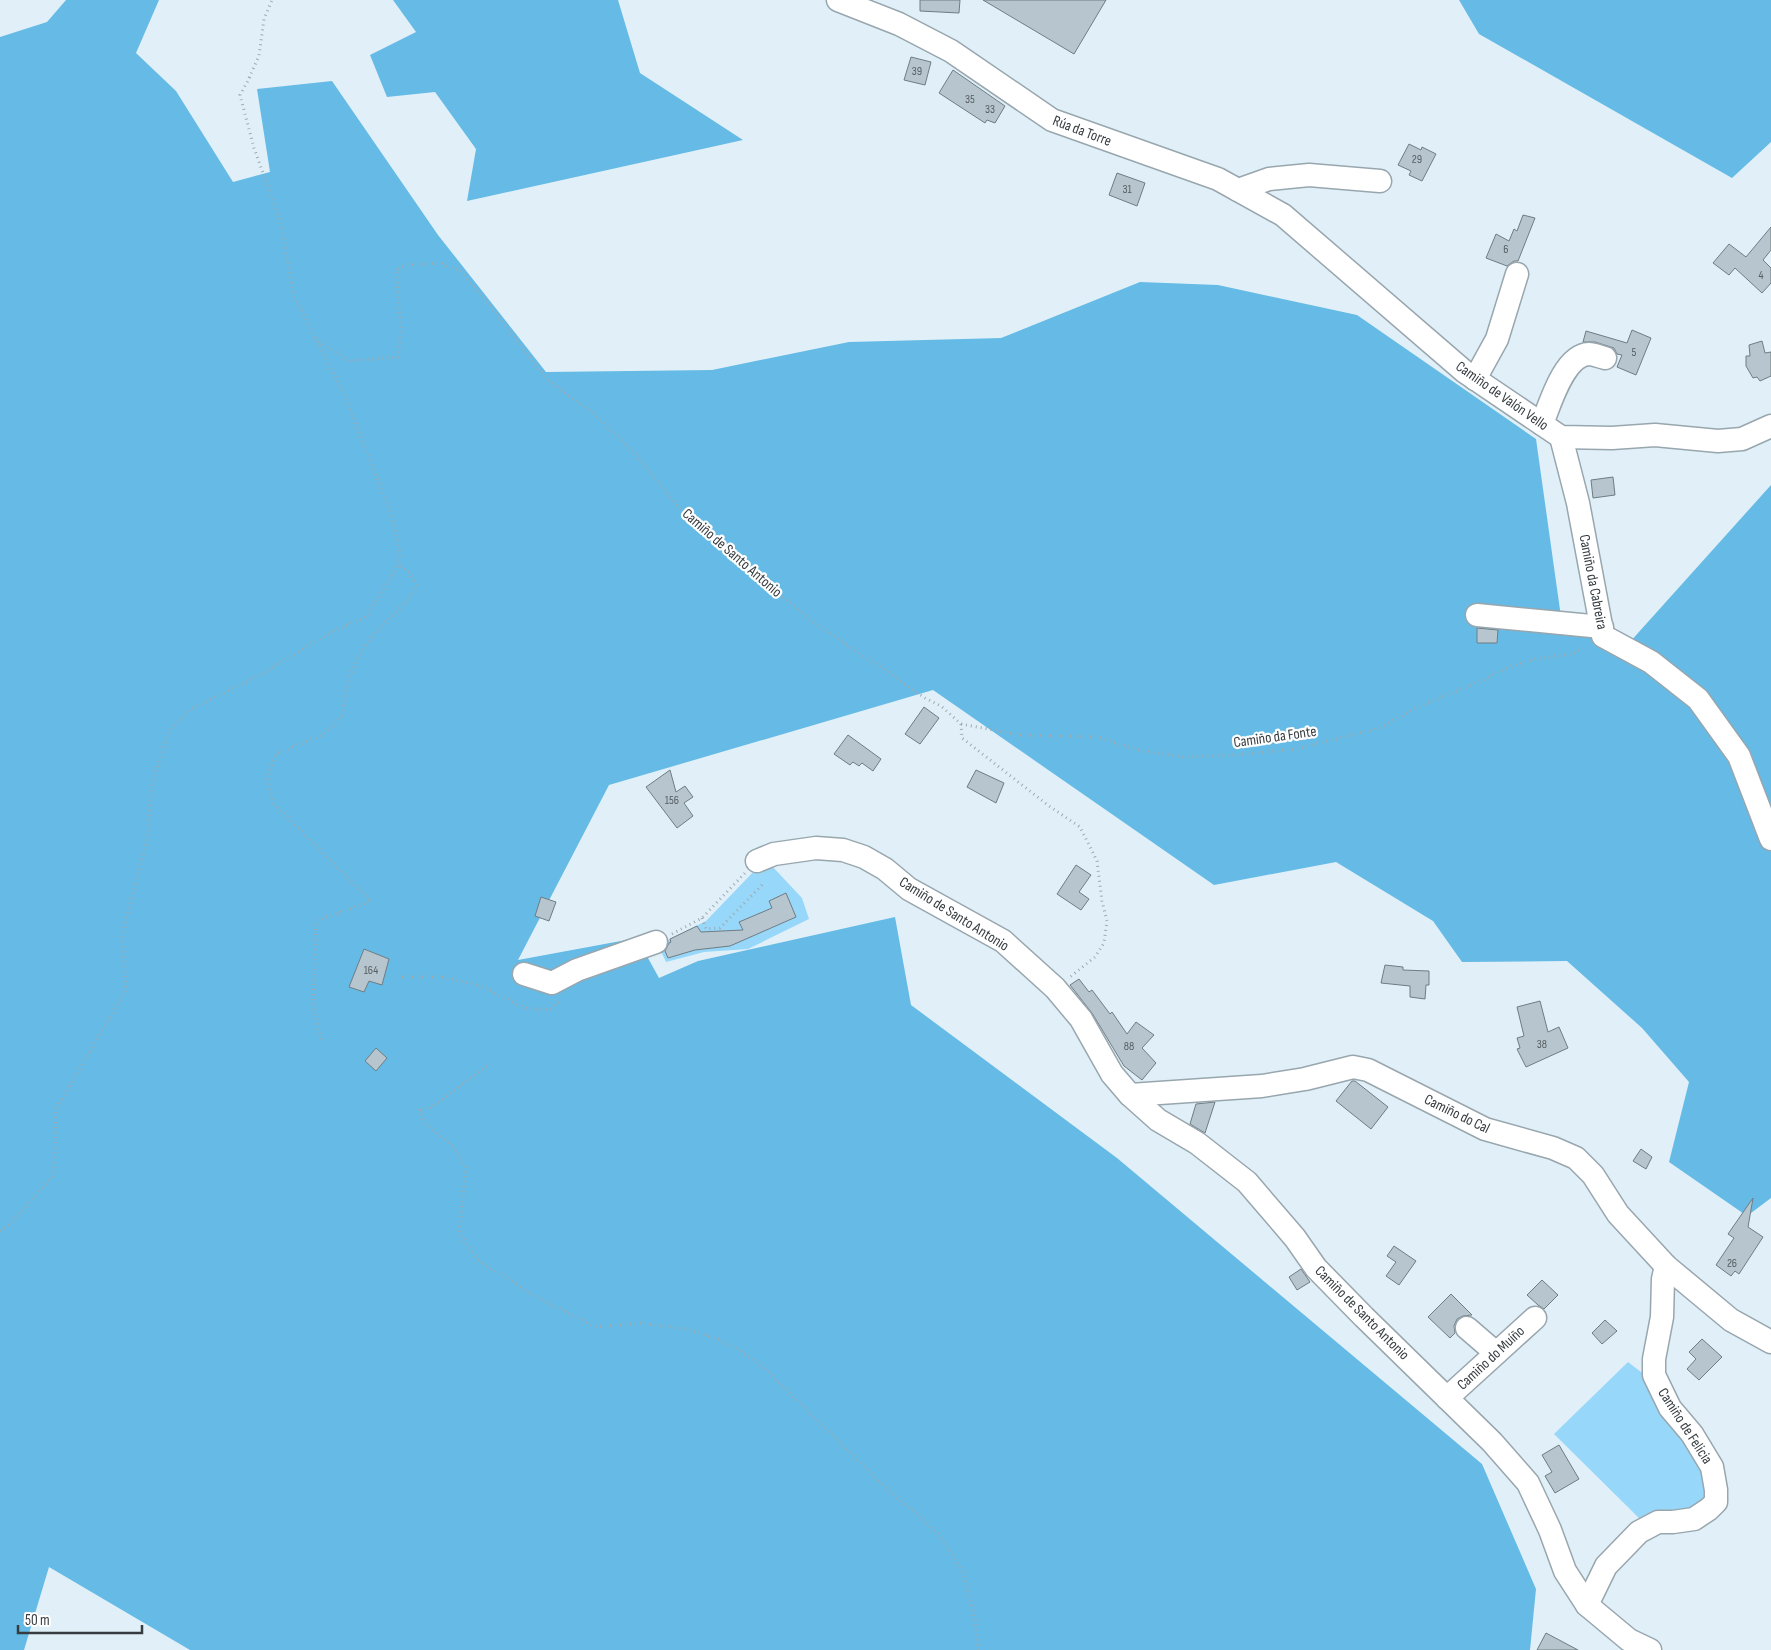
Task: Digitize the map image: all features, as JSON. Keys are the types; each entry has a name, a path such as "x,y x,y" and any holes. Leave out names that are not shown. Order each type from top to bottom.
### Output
{"street":[{"name":"Rúa da Torre","path":"838,0 899,24 951,51 1052,120 1218,179 1283,215"},
{"path":"1238,190 1269,180 1309,175 1380,181"},
{"name":"Camiño de Valón Vello","path":"1283,215 1465,372 1562,437 1612,438 1655,435 1718,441 1742,439 1771,426"},
{"path":"1475,379 1497,339 1516,274"},
{"path":"1542,424 1564,373 1572,361 1589,354 1605,358"},
{"name":"Camiño da Cabreira","path":"1562,437 1578,503 1602,632 1651,662 1698,699 1739,756 1771,839"},
{"path":"1476,615 1602,632"},
{"name":"Camiño de Santo Antonio","path":"757,860 774,854 816,848 843,850 864,857 885,869 909,889 1004,941 1055,988 1081,1019 1112,1074 1130,1095 1158,1120 1197,1143 1247,1182 1295,1238 1316,1268 1492,1442 1528,1483 1550,1530 1565,1571 1587,1605 1629,1640 1650,1650"},
{"path":"524,974 552,983 577,970 656,942"},
{"name":"Camiño do Cal","path":"1130,1095 1262,1086 1305,1079 1354,1067 1368,1070 1485,1130 1554,1148 1576,1158 1593,1175 1618,1214 1666,1266 1732,1320 1771,1342"},
{"name":"Camiño de Felicia","path":"1587,1605 1606,1566 1639,1532 1658,1522 1694,1519 1716,1502 1712,1467 1692,1434 1670,1408 1654,1375 1654,1359 1662,1318 1663,1279 1666,1266"},
{"name":"Camiño do Muíño","path":"1447,1398 1535,1318"},
{"path":"1467,1328 1496,1353"}],"path":[{"path":"0,1230 8,1225 54,1175 56,1109 126,990 122,934 148,836 151,786 169,731 191,709 258,676 331,632 366,617 398,565 400,553 392,516 345,396 294,296 280,220 254,148 240,95 259,56 264,19 272,0"},
{"path":"245,85 250,77"},
{"name":"Camiño de Santo Antonio","path":"315,338 347,361 398,357 400,329 396,270 407,264 441,263 460,271 484,298 540,372 554,385 588,409 609,428 636,455 681,510 711,537 814,624 925,698 941,706 961,724 962,738 1049,806 1080,827 1097,861 1102,901 1107,921 1104,943 1095,957 1055,988"},
{"path":"322,1042 313,1006 316,921 370,901 273,803 267,777 276,754 322,735 342,717 344,693 354,664 375,633 409,601 418,586 409,573 398,565"},
{"name":"Camiño da Fonte","path":"961,724 1020,735 1098,737 1138,750 1184,757 1235,755 1296,749 1379,728 1424,704 1512,666 1536,659 1572,654 1600,641 1602,632"},
{"path":"757,860 702,918 706,929 720,928 763,884"},
{"path":"487,1066 432,1107 420,1110 425,1123 454,1147 466,1168 459,1233 478,1260 540,1299 596,1327 640,1323 686,1329 721,1340 758,1362 887,1489 938,1533 963,1572 975,1619 978,1650"}],"shaded area":[{"path":"66,0 159,0 136,53 176,91 233,182 270,172 257,89 332,81 438,235 546,372 712,370 849,342 1001,338 1140,282 1218,285 1357,315 1536,439 1561,617 1629,643 1771,485 1771,1198 1747,1216 1669,1162 1689,1082 1642,1028 1567,961 1462,962 1433,921 1336,862 1214,885 933,690 609,785 518,960 637,938 659,978 698,961 895,917 911,1005 1117,1158 1482,1464 1536,1589 1530,1650 190,1650 49,1567 24,1650 0,1650 0,37 47,22"},
{"path":"393,0 618,0 640,73 743,140 467,201 476,149 435,92 387,97 370,55 416,32"},
{"path":"1459,0 1771,0 1771,142 1732,178 1479,34"},
{"path":"771,865 802,898 809,919 748,949 704,952 666,962 658,945 706,921 758,867"},
{"path":"1628,1362 1654,1382 1705,1466 1708,1495 1701,1509 1641,1520 1554,1434"}],"building":[{"path":"920,0 960,0 959,13 920,11"},
{"path":"983,0 1106,0 1074,54"},
{"path":"911,57 931,62 925,85 904,80"},
{"path":"953,70 1005,106 995,123 987,120 985,123 939,93"},
{"path":"1409,144 1421,150 1422,147 1436,154 1422,181 1409,175 1411,171 1398,165"},
{"path":"1117,173 1145,183 1137,206 1109,195"},
{"path":"1523,215 1535,218 1518,261 1514,261 1507,266 1486,258 1496,234 1509,241 1514,229 1517,231"},
{"path":"1771,227 1771,250 1763,260 1771,268 1771,283 1762,293 1735,268 1729,275 1713,263 1729,244 1746,257"},
{"path":"1632,330 1651,338 1636,375 1617,367 1622,355 1617,354 1614,348 1595,342 1583,342 1586,331 1627,343"},
{"path":"1762,341 1765,353 1771,352 1771,376 1760,381 1757,377 1753,378 1746,366 1746,356 1750,356 1749,345"},
{"path":"1613,477 1615,495 1593,498 1591,480"},
{"path":"1477,628 1498,630 1497,643 1477,643"},
{"path":"924,707 939,718 920,744 905,734"},
{"path":"848,735 881,759 873,771 862,763 859,766 853,762 850,765 834,754"},
{"path":"670,770 676,792 685,786 693,797 684,803 693,816 677,828 646,787"},
{"path":"976,770 1004,783 996,803 967,787"},
{"path":"1076,865 1091,875 1079,892 1089,899 1081,910 1057,894"},
{"path":"786,893 796,917 730,946 695,950 668,958 665,951 671,942 670,939 697,926 701,932 743,930 739,922 772,908 769,901"},
{"path":"541,897 556,902 549,921 535,916"},
{"path":"364,949 389,959 382,985 369,981 364,992 349,987"},
{"path":"1385,965 1403,967 1403,970 1429,971 1429,985 1426,985 1425,999 1410,997 1410,986 1381,983"},
{"path":"1079,979 1089,992 1092,990 1110,1014 1112,1012 1127,1034 1136,1022 1154,1035 1142,1048 1156,1063 1142,1080 1124,1066 1092,1013 1070,985"},
{"path":"1540,1001 1548,1032 1559,1027 1568,1048 1526,1067 1517,1049 1520,1048 1517,1038 1524,1036 1517,1007"},
{"path":"376,1048 387,1058 376,1071 365,1061"},
{"path":"1352,1081 1355,1081 1388,1107 1371,1129 1336,1101"},
{"path":"1215,1102 1205,1133 1190,1124 1196,1104"},
{"path":"1641,1149 1652,1157 1646,1169 1633,1161"},
{"path":"1753,1198 1748,1227 1763,1237 1739,1274 1735,1271 1731,1276 1716,1265 1734,1238 1728,1234"},
{"path":"1394,1246 1416,1261 1399,1285 1386,1276 1396,1262 1387,1256"},
{"path":"1301,1269 1310,1282 1297,1290 1289,1277"},
{"path":"1542,1280 1558,1295 1544,1309 1527,1295"},
{"path":"1451,1294 1472,1315 1457,1319 1454,1326 1455,1333 1450,1338 1428,1317"},
{"path":"1605,1320 1617,1331 1602,1344 1592,1333"},
{"path":"1702,1339 1722,1357 1699,1380 1687,1369 1696,1359 1689,1352"},
{"path":"1559,1445 1579,1479 1555,1493 1545,1476 1552,1472 1542,1455"},
{"path":"1546,1633 1578,1650 1537,1650"}]}
